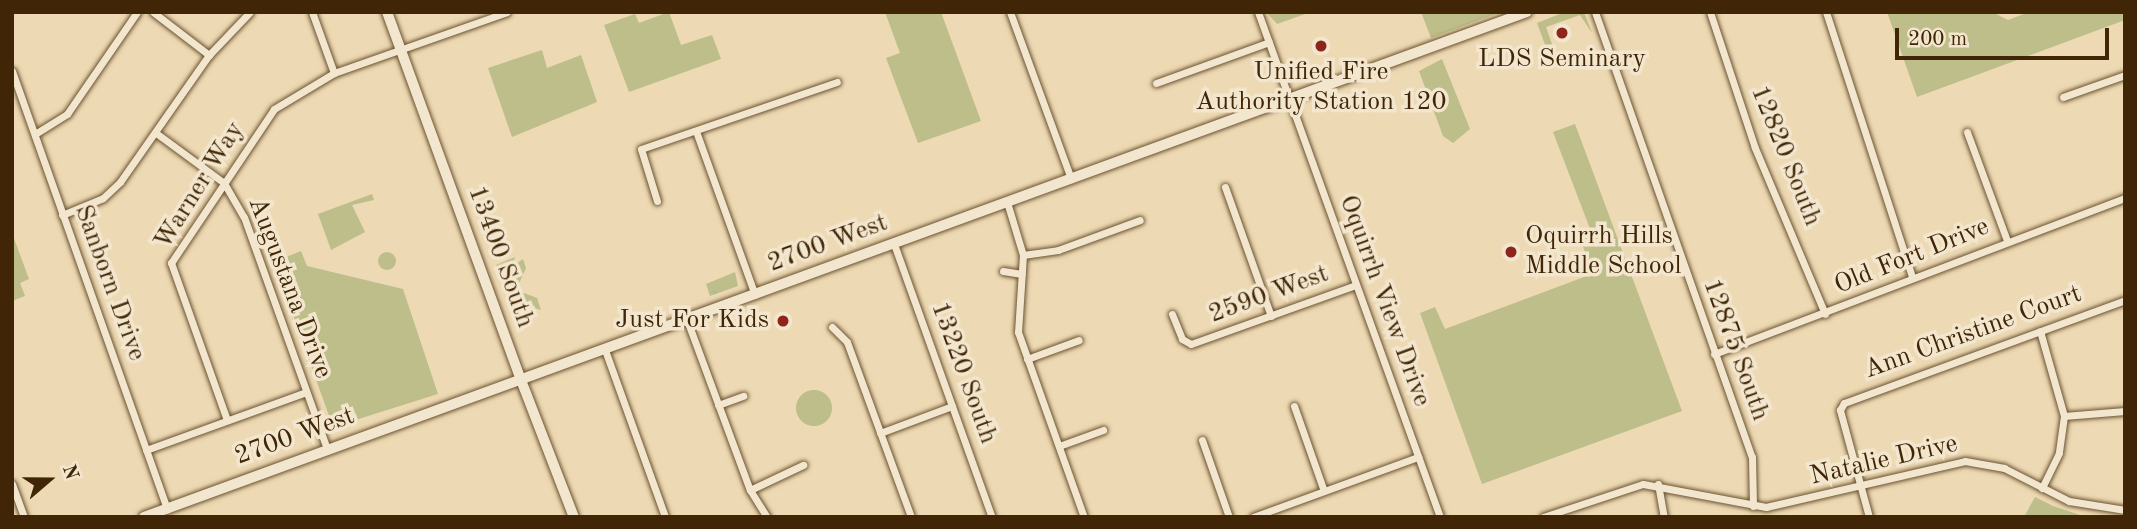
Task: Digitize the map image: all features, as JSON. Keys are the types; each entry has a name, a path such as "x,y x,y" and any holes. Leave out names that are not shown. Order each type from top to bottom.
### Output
{"main road":[{"name":"13400 South","path":"387,12 521,380"},
{"name":"2700 West","path":"144,517 1527,12"}],"street":[{"path":"35,134 67,114 137,12"},
{"path":"153,12 208,55"},
{"path":"62,215 103,198 156,133 208,55 250,12"},
{"path":"313,12 334,74"},
{"name":"Warner Way","path":"227,420 171,263 274,109 334,74 508,12"},
{"path":"1010,12 1071,179"},
{"name":"Oquirrh View Drive","path":"1258,12 1440,517"},
{"name":"12875 South","path":"1595,12 1752,457 1753,506"},
{"name":"12820 South","path":"1710,12 1755,148 1825,314"},
{"path":"1826,12 1912,276"},
{"path":"1156,83 1269,43"},
{"name":"Sanborn Drive","path":"12,71 167,509"},
{"path":"2063,97 2125,75"},
{"path":"657,201 641,149 697,134 837,82"},
{"path":"1967,132 2007,242"},
{"path":"156,133 224,183"},
{"path":"697,134 755,295"},
{"name":"Augustana Drive","path":"224,183 244,217 327,449"},
{"path":"1225,187 1271,316"},
{"name":"Old Fort Drive","path":"1714,354 1825,314 1912,276 2125,198"},
{"path":"1007,202 1023,256 1016,317 1027,359 1084,517"},
{"path":"1023,256 1140,220"},
{"name":"13220 South","path":"894,244 992,517"},
{"path":"1003,271 1021,274"},
{"name":"2590 West","path":"1172,314 1182,339 1197,343 1356,285"},
{"name":"Ann Christine Court","path":"1860,485 1840,411 1849,400 2125,300"},
{"path":"687,320 750,490 767,517"},
{"path":"832,327 847,342 911,517"},
{"path":"2040,331 2064,416 2059,453 2042,488"},
{"path":"1027,359 1079,340"},
{"path":"605,349 665,517"},
{"name":"13400 South","path":"521,380 574,517"},
{"path":"146,450 306,392"},
{"path":"718,405 743,396"},
{"path":"880,433 952,406"},
{"path":"1294,406 1324,491"},
{"path":"2064,416 2125,411"},
{"path":"1059,446 1102,430"},
{"path":"1202,440 1230,517"},
{"path":"1253,517 1418,457"},
{"name":"Natalie Drive","path":"1549,516 1624,487 1658,484 1753,506 1860,485 1938,464 1977,462 2042,488 2112,510 2125,510"},
{"path":"750,490 803,465"},
{"path":"12,484 24,517"},
{"path":"1658,484 1664,517"},
{"path":"1860,485 1869,517"}],"green space":[{"path":"669,12 681,45 712,35 721,59 629,92 604,25 635,14 639,23"},
{"path":"885,12 941,12 981,121 918,143 886,58 900,53"},
{"path":"1266,12 1311,12 1277,24"},
{"path":"1421,12 1501,12 1431,38"},
{"path":"1565,12 1584,12 1592,33 1580,15 1546,27 1553,47 1547,50 1537,23"},
{"path":"1887,12 1992,12 2008,20 2029,12 2122,12 2125,20 1917,97"},
{"path":"542,50 547,68 581,55 597,102 512,137 488,68"},
{"path":"1442,59 1470,129 1453,143 1443,136 1419,71"},
{"path":"1575,124 1682,411 1482,484 1420,313 1435,307 1445,329 1592,274 1581,240 1592,234 1553,132"},
{"path":"372,194 374,200 352,205 365,232 331,250 318,214"},
{"path":"12,233 29,279 20,283 25,296 12,301"},
{"path":"301,251 307,266 403,289 438,394 333,427 274,262"},
{"path":"387,252 393,255 396,261 393,267 387,270 381,267 378,261 381,255"},
{"path":"515,257 512,267 523,259 526,268 516,290 537,298 541,310 534,308 536,314 517,321 496,265"},
{"path":"735,272 738,286 710,296 706,284"},
{"path":"814,390 827,395 832,408 827,421 814,426 801,421 796,408 801,395"},
{"path":"2035,497 2053,506 2086,517 2024,517"}],"place":[{"name":"LDS Seminary","path":"1562,33"},
{"name":"Unified Fire Authority Station 120","path":"1321,46"},
{"name":"Oquirrh Hills Middle School","path":"1511,252"},
{"name":"Just For Kids","path":"783,321"}]}
